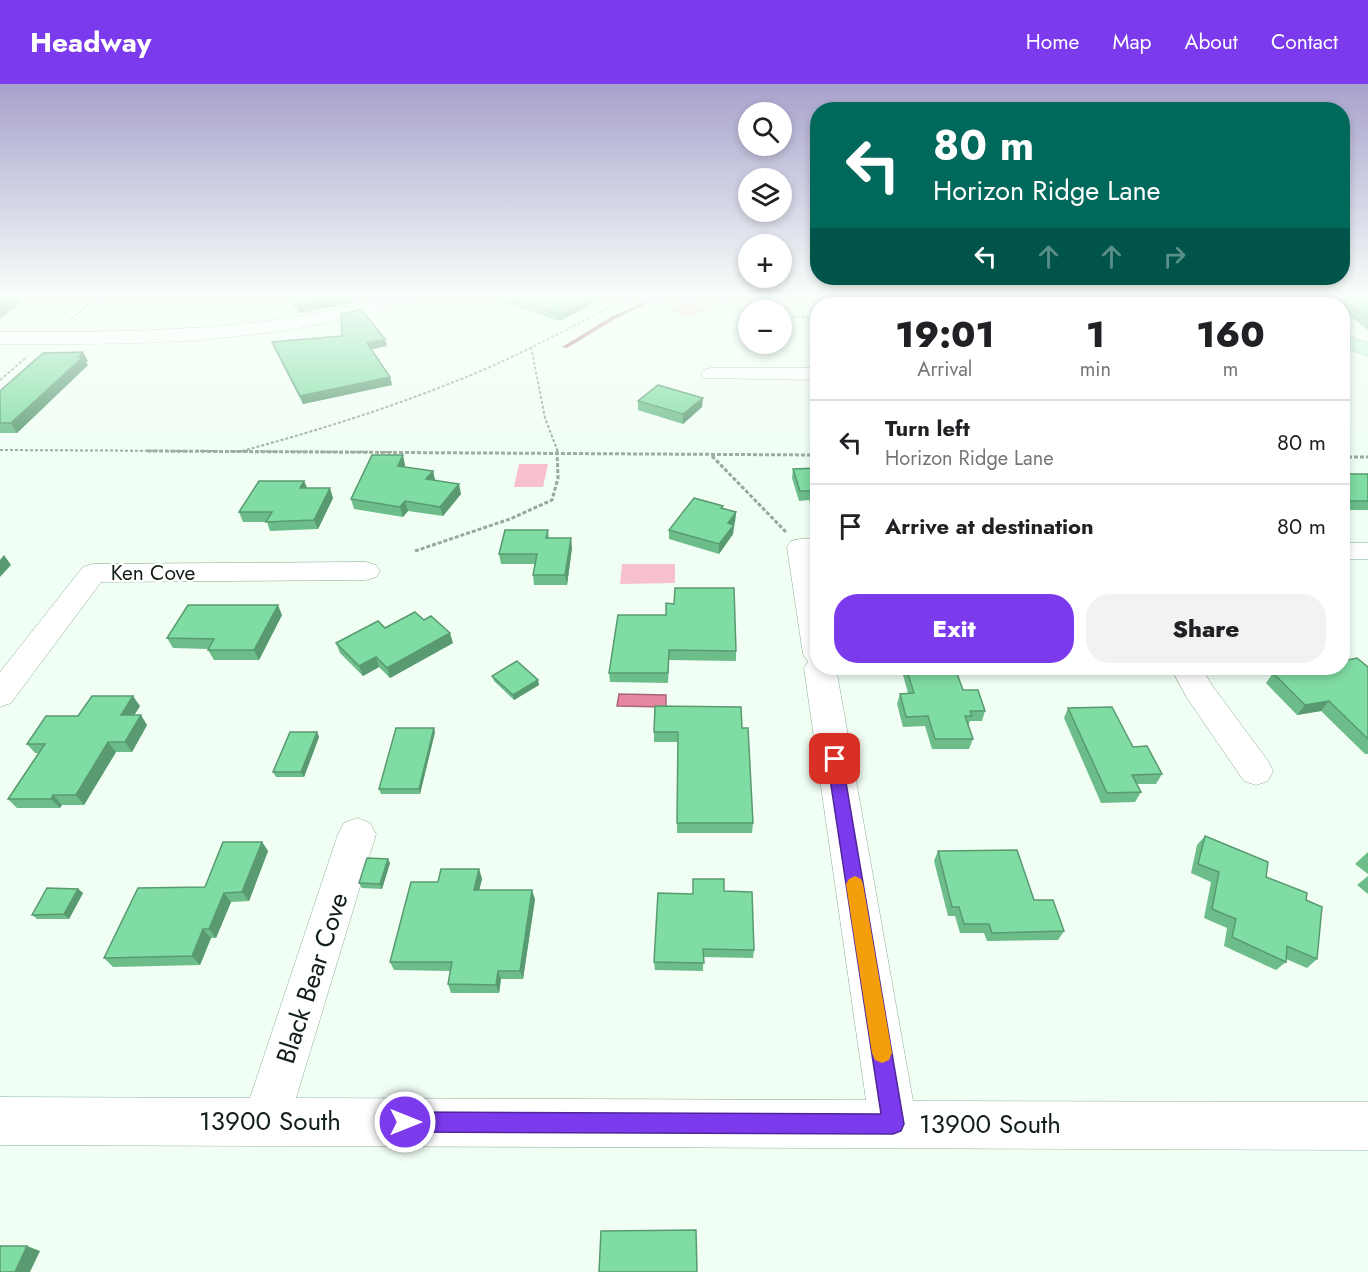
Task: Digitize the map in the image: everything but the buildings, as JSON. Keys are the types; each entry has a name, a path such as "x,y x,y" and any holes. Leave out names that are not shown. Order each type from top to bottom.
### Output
{"street":[{"path":"711,374 810,374"},
{"path":"810,547 800,547 810,606"},
{"path":"1350,551 1368,551"},
{"name":"Ken Cove","path":"0,695 93,573 366,571"},
{"path":"821,675 893,1124"},
{"path":"1190,675 1198,690 1256,771"},
{"name":"Black Bear Cove","path":"266,1121 357,834"},
{"name":"13900 South","path":"0,1120 1368,1126"}],"path":[{"path":"234,453 300,436 429,392 519,352"},
{"path":"416,551 510,519 552,500 558,478 558,453 545,418 532,352"},
{"path":"0,380 32,353"},
{"path":"0,450 810,455"},
{"path":"711,455 786,532"},
{"path":"1350,457 1368,457"}],"shaded area":[{"path":"519,464 548,464 543,487 514,487"},
{"path":"622,564 675,564 675,583 620,584"},
{"path":"619,694 666,695 666,707 617,706"}],"slow traffic":[{"path":"855,884 882,1053"}],"route":[{"path":"405,1122 893,1124 835,759"}]}
